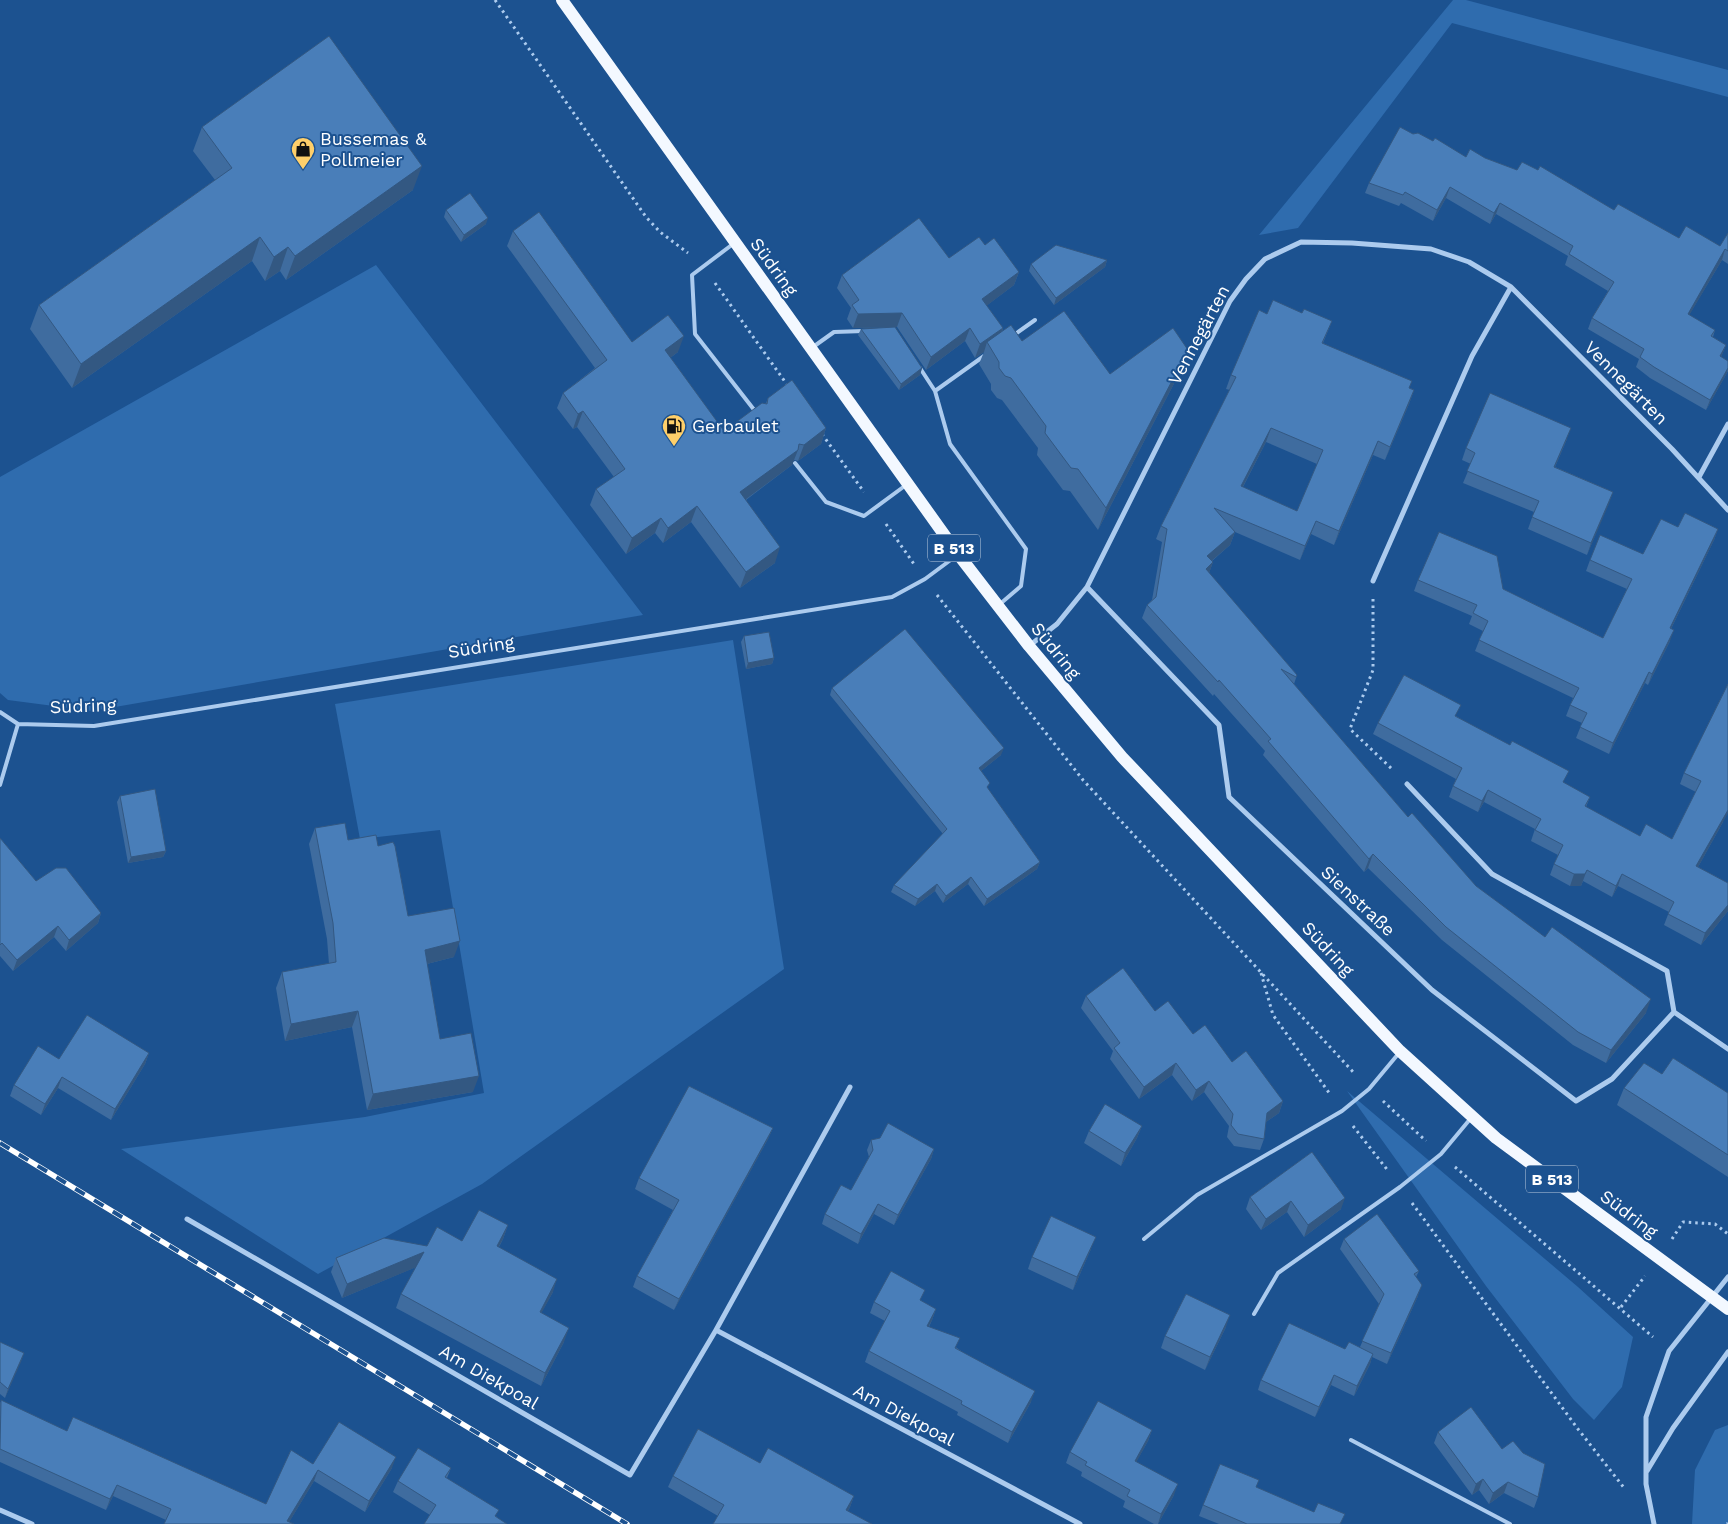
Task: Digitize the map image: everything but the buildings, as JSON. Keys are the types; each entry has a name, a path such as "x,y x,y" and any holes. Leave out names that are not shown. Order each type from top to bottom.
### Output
{"main road":[{"name":"Südring","path":"562,0 958,554 1029,646 1122,757 1400,1051 1496,1138 1728,1309"}],"street":[{"name":"Vennegärten","path":"1029,646 1058,624 1087,587 1230,301 1264,258 1301,242 1352,243 1431,249 1469,262 1511,287 1699,477 1728,510"},
{"path":"1373,581 1472,356 1511,287"},
{"path":"1699,477 1728,424"},
{"name":"Sienstraße","path":"1087,587 1219,725 1228,797 1432,990 1576,1101 1612,1078 1674,1012"},
{"path":"1407,784 1492,874 1667,971 1674,1012 1728,1049"},
{"name":"Am Diekpoal","path":"187,1219 630,1475 716,1330 850,1087"},
{"path":"1654,1524 1648,1502 1646,1417 1669,1351 1728,1277"},
{"name":"Am Diekpoal","path":"716,1330 1080,1524"},
{"path":"1646,1471 1673,1428 1728,1352"},
{"path":"0,1510 32,1524"}],"lane":[{"path":"735,242 692,275 695,334 759,416"},
{"path":"1012,336 1035,320"},
{"path":"811,348 834,332 869,331"},
{"path":"935,391 989,353"},
{"path":"915,360 935,391 950,444 1026,549 1021,586 998,606"},
{"path":"795,463 826,502 864,516 908,484"},
{"name":"Südring","path":"18,724 94,726 254,702 892,597 925,579 958,554"},
{"path":"0,712 18,724 0,786"},
{"path":"1144,1239 1197,1195 1342,1111 1368,1089 1400,1051"},
{"path":"1254,1314 1278,1273 1400,1187 1441,1154 1473,1116"},
{"path":"1351,1440 1510,1524"}],"path":[{"path":"925,579 1083,780 1368,1089 1669,1351"},
{"path":"1373,581 1373,670 1350,729 1407,784"},
{"path":"1261,972 1273,1014 1342,1111 1578,1429 1628,1492"}],"shaded area":[{"path":"1453,0 1466,0 1728,70 1728,97 1452,23 1298,228 1259,235"},
{"path":"376,265 643,615 92,711 8,700 0,693 0,477"},
{"path":"733,640 784,969 482,1184 318,1274 121,1149 365,1117 484,1093 440,830 360,839 335,704"},
{"path":"1347,1091 1578,1287 1633,1337 1622,1387 1594,1420 1573,1399 1486,1286"},
{"path":"1728,1425 1728,1524 1692,1524 1695,1470 1715,1430"}],"railway":[{"path":"0,1143 627,1524"}],"place":[{"name":"Bussemas & Pollmeier","path":"303,170"},
{"name":"Gerbaulet","path":"674,447"}]}
